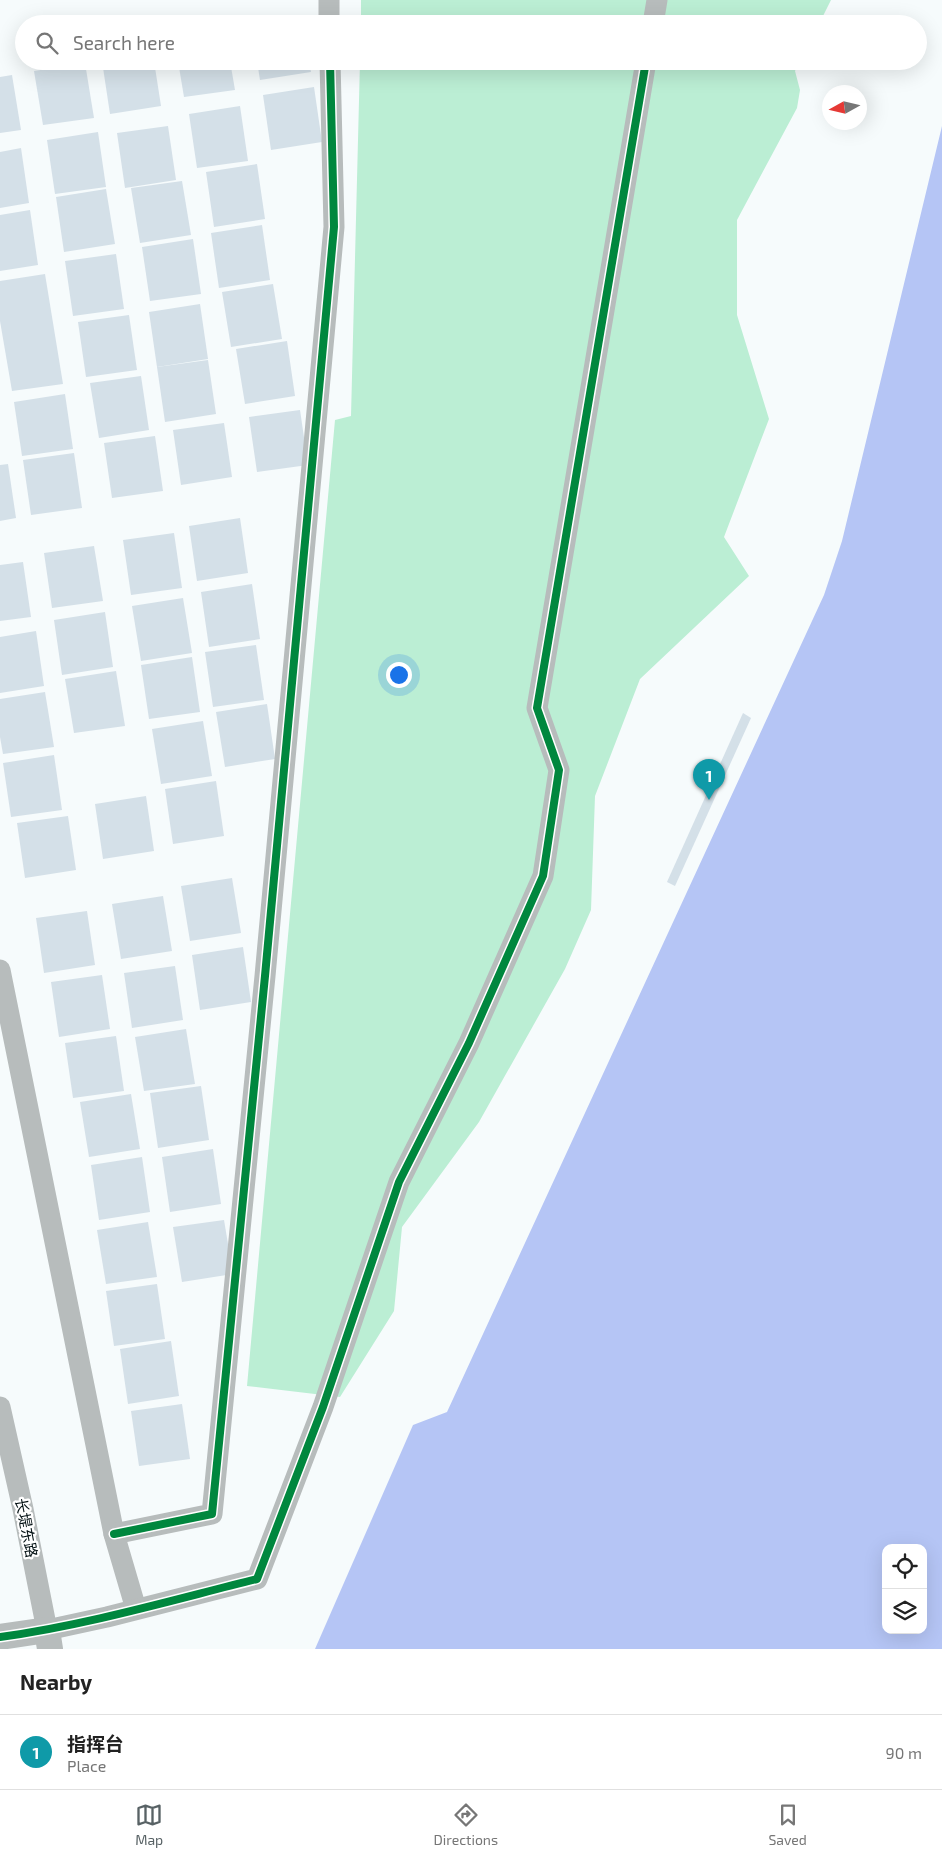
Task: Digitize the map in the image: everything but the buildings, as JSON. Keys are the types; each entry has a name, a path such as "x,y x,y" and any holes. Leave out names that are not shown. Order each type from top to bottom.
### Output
{"street":[{"path":"329,0 329,15"},
{"path":"654,15 657,0"},
{"path":"114,1534 212,1514 265,976 334,227 330,70"},
{"path":"0,1637 48,1640 136,1609 257,1579 323,1407 399,1182 469,1042 543,876 560,770 537,708 644,70"},
{"path":"0,970 114,1534 136,1609"},
{"name":"长堤东路","path":"0,1412 23,1509 48,1640"}],"green space":[{"path":"361,0 831,0 824,15 361,15"},
{"path":"360,70 796,70 800,90 797,108 737,220 737,315 769,419 724,537 749,576 640,679 595,796 591,910 565,969 479,1122 402,1227 394,1311 340,1397 247,1386 335,420 351,416"}],"water":[{"path":"942,126 942,1649 315,1649 413,1425 447,1412 824,595 842,541"}],"cycle path":[{"path":"114,1534 212,1514 265,976 334,227 330,70"},
{"path":"0,1637 97,1619 257,1579 323,1407 399,1182 469,1043 543,876 559,770 537,708 644,70"}],"place":[{"name":"指挥台","path":"709,800"}]}
